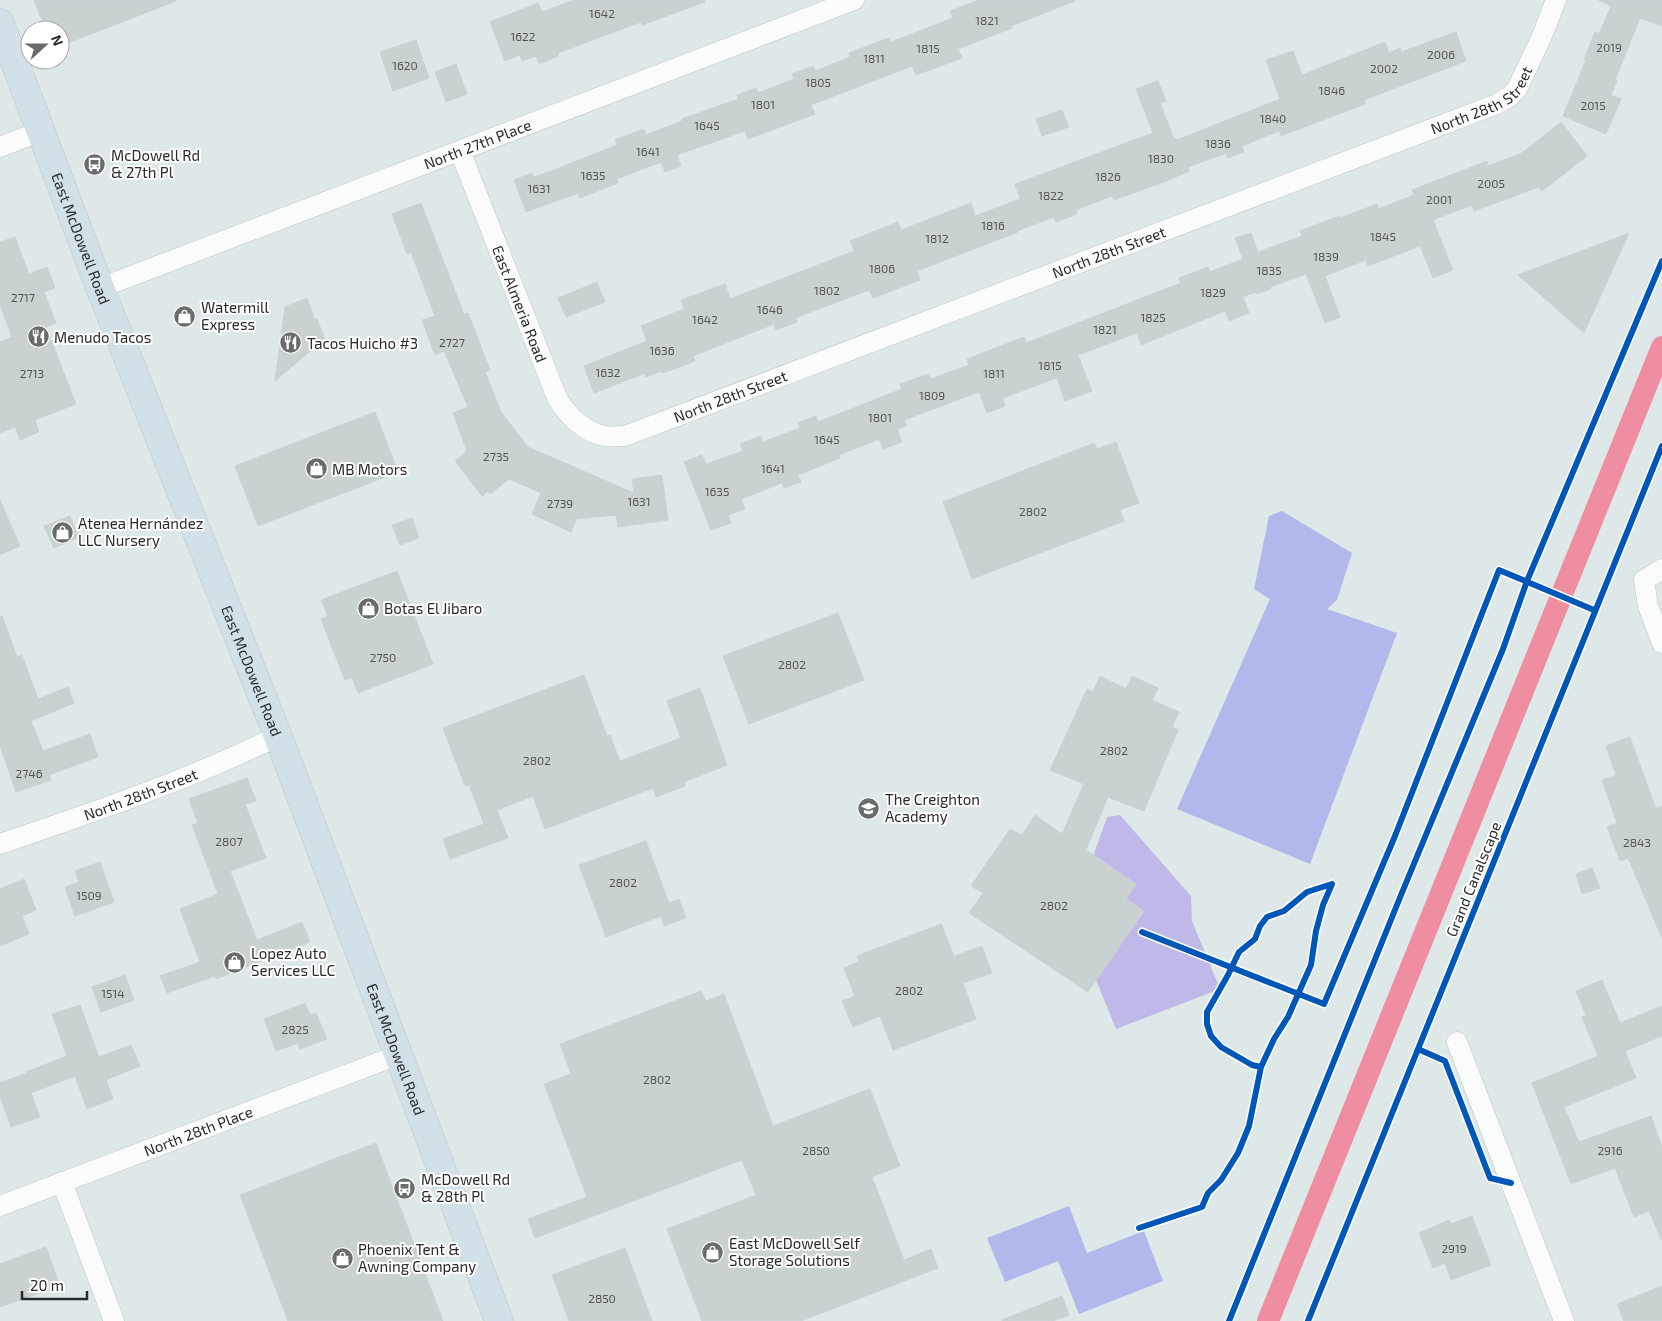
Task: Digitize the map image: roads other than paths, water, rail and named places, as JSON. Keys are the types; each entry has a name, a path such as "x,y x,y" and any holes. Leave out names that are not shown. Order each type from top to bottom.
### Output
{"main road":[{"name":"East McDowell Road","path":"0,23 100,288 278,736 499,1321"}],"street":[{"name":"North 27th Place","path":"100,288 854,0"},
{"name":"North 28th Street","path":"604,436 625,436 642,430 1497,104 1509,97 1517,89 1542,36 1556,0"},
{"path":"0,147 41,131"},
{"name":"East Almeria Road","path":"460,150 557,398 562,407 582,426 604,436"},
{"path":"1662,569 1644,580 1648,606 1662,642"},
{"name":"North 28th Street","path":"0,844 119,802 244,753 278,736"},
{"path":"1457,1042 1564,1321"},
{"name":"North 28th Place","path":"0,1206 398,1055"},
{"path":"62,1182 114,1321"}],"waterway":[{"path":"1268,1321 1662,347"}],"place":[{"name":"McDowell Rd & 27th Pl","path":"95,164"},
{"name":"Watermill Express","path":"185,316"},
{"name":"Menudo Tacos","path":"38,337"},
{"name":"Tacos Huicho #3","path":"291,343"},
{"name":"MB Motors","path":"316,469"},
{"name":"Atenea Hernández LLC Nursery","path":"62,532"},
{"name":"Botas El Jibaro","path":"368,608"},
{"name":"The Creighton Academy","path":"869,808"},
{"name":"Lopez Auto Services LLC","path":"235,962"},
{"name":"McDowell Rd & 28th Pl","path":"405,1188"},
{"name":"East McDowell Self Storage Solutions","path":"713,1252"},
{"name":"Phoenix Tent & Awning Company","path":"342,1258"}]}
